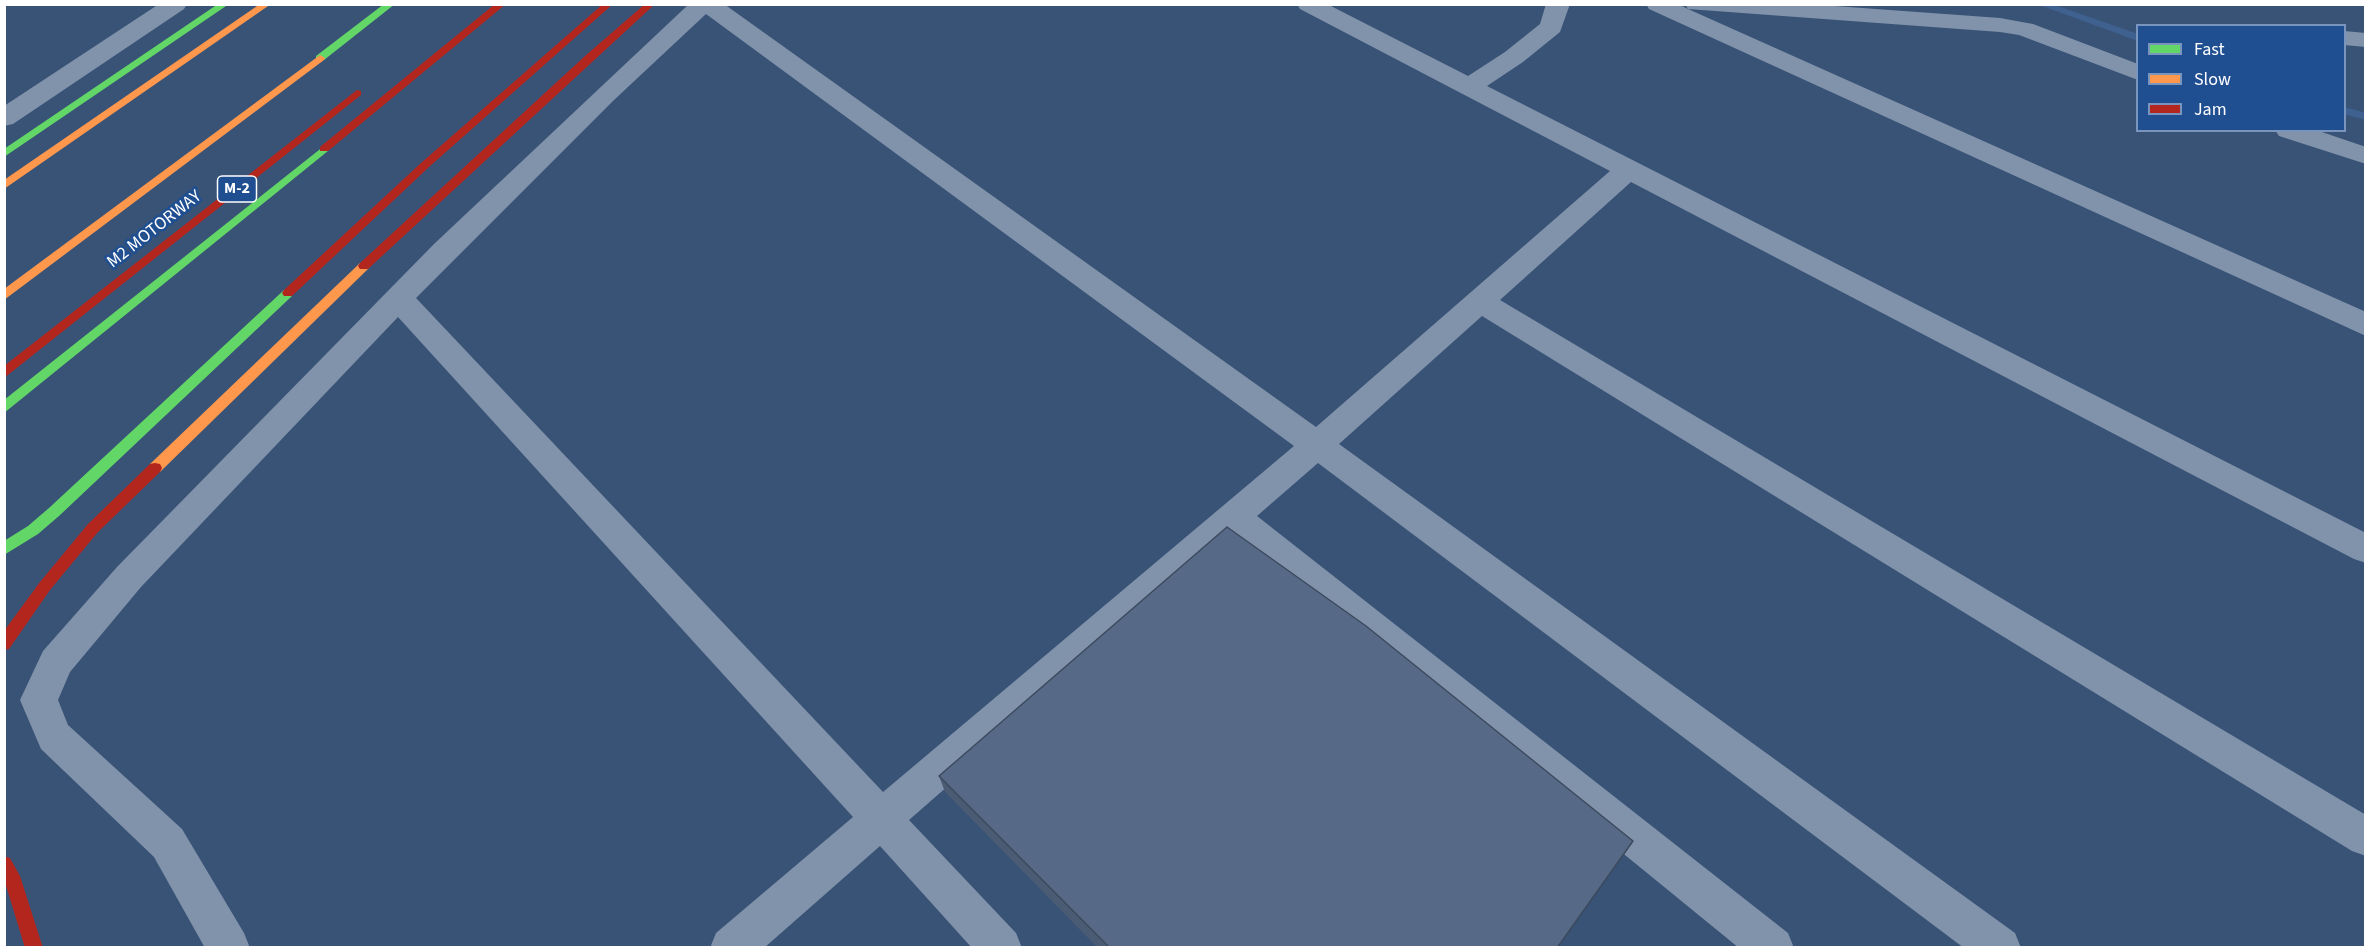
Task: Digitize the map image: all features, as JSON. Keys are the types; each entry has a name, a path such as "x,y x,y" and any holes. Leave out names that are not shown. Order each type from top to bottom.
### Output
{"highway":[{"path":"4,154 225,4"},
{"path":"4,186 267,4"},
{"name":"M2 MOTORWAY","path":"4,296 391,4"},
{"path":"4,408 502,4"},
{"path":"4,549 33,530 54,512 425,165 609,4"},
{"path":"4,644 32,602 93,528 415,217 651,4"},
{"name":"M2 MOTORWAY","path":"4,373 366,86"},
{"path":"4,864 12,876 34,948"}],"street":[{"path":"4,118 176,4"},
{"path":"229,948 168,843 54,737 39,700 56,662 129,577 398,298 605,95 705,4 1317,445 2000,948"},
{"path":"1308,4 2366,549"},
{"path":"1469,87 1514,57 1551,27 1558,4"},
{"path":"1657,4 2366,325"},
{"path":"1696,4 2000,25 2035,33 2136,72"},
{"path":"2346,38 2366,40"},
{"path":"2294,132 2366,156"},
{"path":"731,948 880,817 1317,445 1629,170"},
{"path":"398,298 1001,948"},
{"path":"1481,302 2366,837"},
{"path":"1233,516 1773,948"}],"building":[{"path":"1227,527 1366,626 1633,841 1557,948 1110,948 939,776"}],"waterway":[{"path":"2041,4 2136,37"},
{"path":"2346,111 2366,117"}],"traffic: fast":[{"path":"4,154 225,4"},
{"path":"320,58 391,4"},
{"path":"4,408 324,149"},
{"path":"4,549 33,530 54,512 288,293"}],"traffic: slow":[{"path":"4,186 267,4"},
{"path":"4,296 320,58"},
{"path":"155,468 364,266"}],"traffic: jam":[{"path":"324,149 502,4"},
{"path":"288,293 425,165 609,4"},
{"path":"364,266 589,58 651,4"},
{"path":"4,373 357,93"},
{"path":"4,644 45,586 93,528 155,468"},
{"path":"4,864 12,876 34,948"}]}
